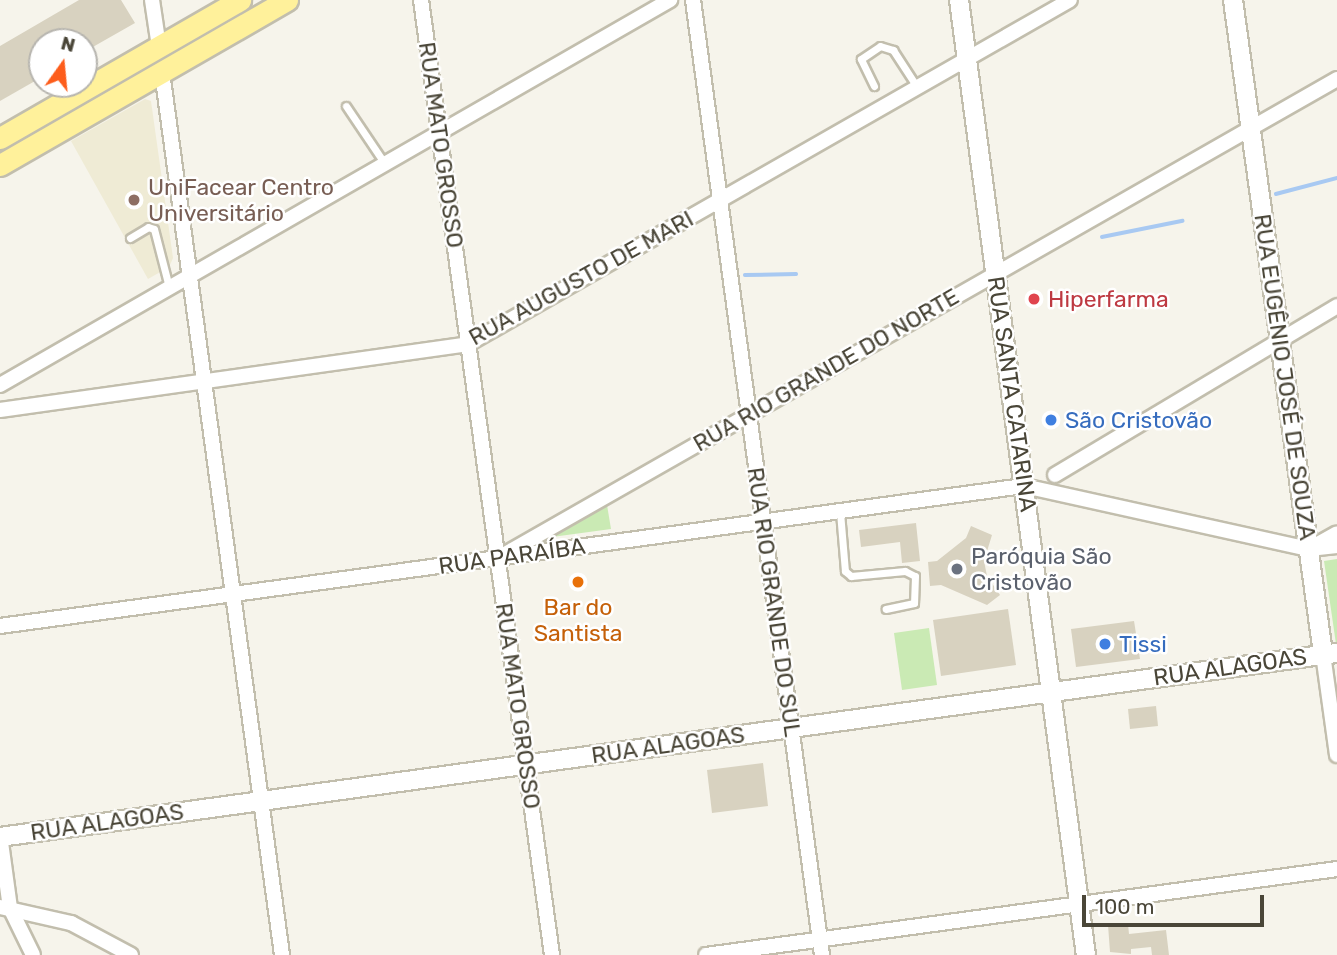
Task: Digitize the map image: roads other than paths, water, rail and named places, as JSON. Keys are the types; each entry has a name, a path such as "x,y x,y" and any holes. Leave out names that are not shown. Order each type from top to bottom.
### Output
{"main road":[{"path":"0,138 240,0"},
{"path":"0,165 287,0"}],"street":[{"path":"152,0 159,47"},
{"name":"RUA MATO GROSSO","path":"421,0 552,955"},
{"path":"0,386 670,0"},
{"name":"RUA RIO GRANDE DO SUL","path":"693,0 822,955"},
{"name":"RUA SANTA CATARINA","path":"959,0 1086,955"},
{"name":"RUA AUGUSTO DE MARI","path":"0,410 468,344 1070,0"},
{"name":"RUA EUGÊNIO JOSÉ DE SOUZA","path":"1233,0 1309,549 1330,654 1337,755"},
{"path":"162,72 282,955"},
{"name":"RUA RIO GRANDE DO NORTE","path":"498,558 1337,79"},
{"path":"1055,475 1337,306"},
{"path":"1024,486 1309,549 1337,546"},
{"name":"RUA PARAÍBA","path":"0,626 1024,486"},
{"path":"1309,549 1337,533"},
{"name":"RUA ALAGOAS","path":"0,836 1330,654"},
{"path":"0,836 5,908 33,955"},
{"path":"706,955 1337,869"},
{"path":"5,908 71,923 131,955"}],"lane":[{"path":"874,86 861,59 880,46 893,50 917,87"},
{"path":"346,106 386,164"},
{"path":"130,238 154,229 170,288"},
{"path":"840,511 845,571 850,576 905,571 915,576 914,603 886,609"}],"waterway":[{"path":"1276,194 1337,178"},
{"path":"1102,237 1182,221"},
{"path":"745,275 796,274"}],"place":[{"name":"UniFacear Centro Universitário","path":"134,200"},
{"name":"Hiperfarma","path":"1034,299"},
{"name":"São Cristovão","path":"1051,420"},
{"name":"Paróquia São Cristovão","path":"957,569"},
{"name":"Bar do Santista","path":"578,582"},
{"name":"Tissi","path":"1105,644"}]}
